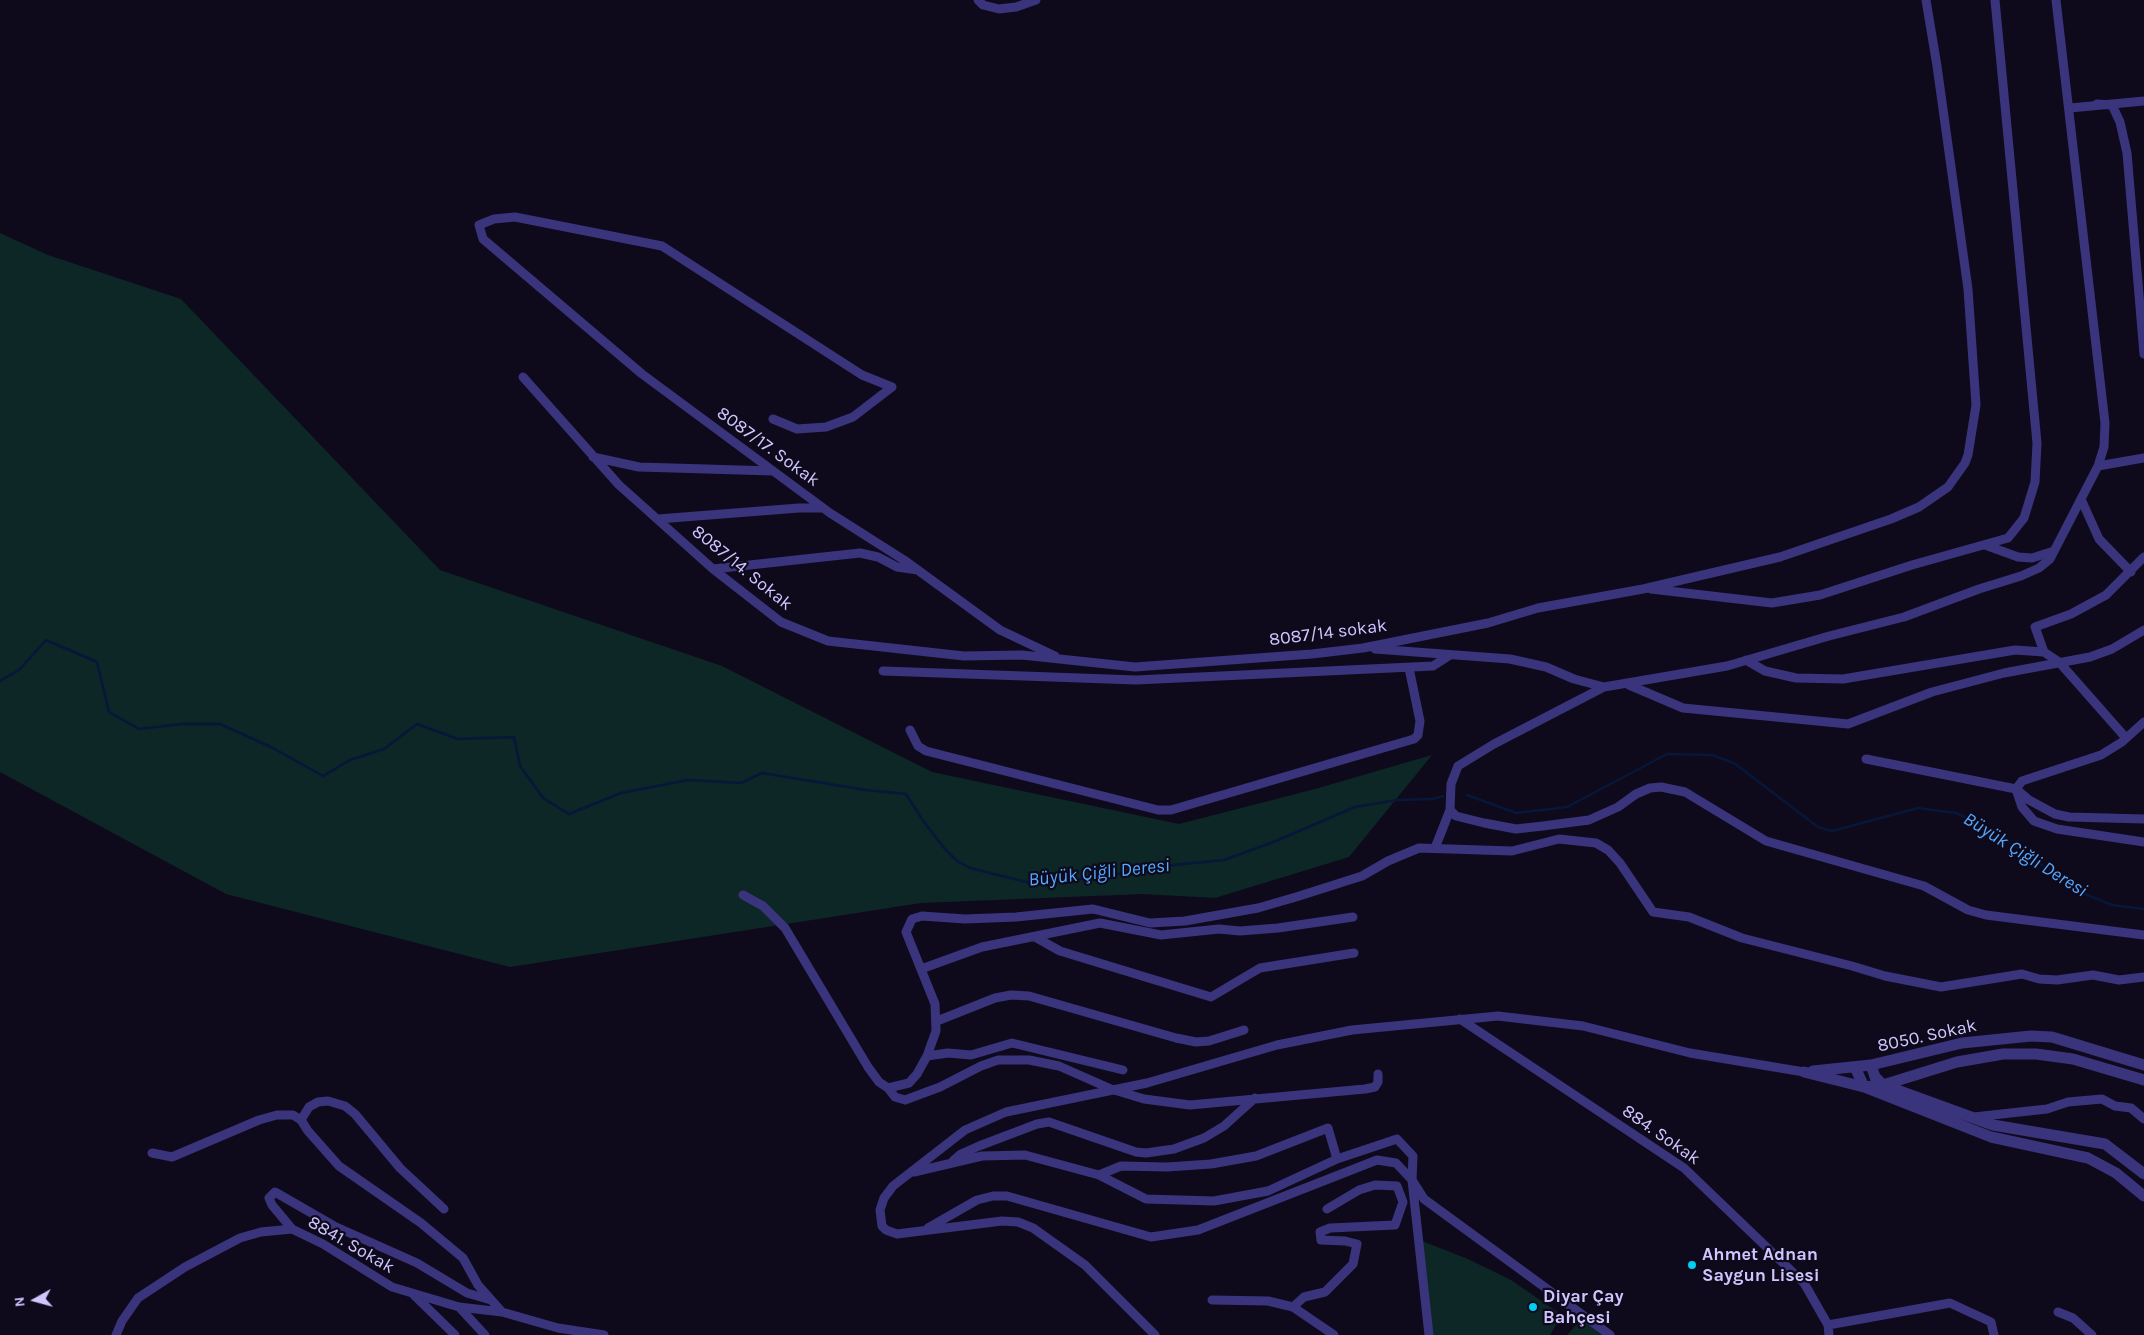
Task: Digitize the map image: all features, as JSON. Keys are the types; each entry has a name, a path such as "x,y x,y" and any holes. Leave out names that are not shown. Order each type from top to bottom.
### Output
{"street":[{"path":"978,0 983,5 999,9 1016,7 1036,0"},
{"path":"1643,588 1780,556 1891,519 1919,507 1948,486 1965,463 1974,425 1975,371 1968,289 1938,66 1926,0"},
{"path":"1643,588 1772,603 1820,595 1912,565 2008,538 2024,518 2035,482 2037,443 1995,0"},
{"path":"1435,848 1450,810 1451,784 1458,766 1494,744 1604,687 1694,673 1904,617 1979,589 2021,576 2039,568 2050,559 2098,466 2104,447 2105,423 2056,0"},
{"path":"2070,108 2144,101"},
{"path":"2097,104 2112,104 2120,122 2127,153 2144,354"},
{"name":"8087/17. Sokak","path":"773,419 797,429 826,427 853,417 892,387 862,375 662,246 515,217 494,218 479,226 483,239 642,374 823,508 918,570 1000,630 1065,661"},
{"name":"8087/14. Sokak","path":"523,377 619,485 713,569 781,622 828,641 964,656 1022,655 1065,661"},
{"path":"593,456 639,467 773,471"},
{"path":"2098,466 2144,458"},
{"path":"2081,499 2099,539 2131,572"},
{"path":"658,519 799,508 823,508"},
{"path":"1985,545 2018,557 2032,558 2054,551"},
{"path":"713,569 860,553 878,557 897,567 918,570"},
{"path":"2044,652 2035,627 2071,614 2106,595 2144,557"},
{"name":"8087/14 sokak","path":"1065,661 1135,667 1363,648 1488,623 1538,608 1643,588"},
{"path":"1627,684 1684,708 1848,724 1932,692 2004,673 2090,657 2112,649 2144,630"},
{"path":"1363,648 1510,659 1546,667 1574,679 1604,687"},
{"path":"1746,660 1765,671 1796,678 1843,679 2015,650 2044,652 2059,662 2126,738"},
{"path":"883,671 1136,680 1409,668 1433,666 1450,656"},
{"path":"910,730 918,746 926,751 1158,810 1171,810 1414,739 1418,735 1420,721 1409,668"},
{"path":"2016,789 2022,781 2101,755 2126,738 2144,722"},
{"path":"1866,759 2016,789 2028,800 2055,814 2069,817 2144,819"},
{"path":"1450,810 1456,816 1516,829 1589,820 1618,807 1636,794 1650,788 1685,792 1766,841 1924,886 1968,910 1986,916 2144,935"},
{"path":"2016,789 2022,807 2034,821 2064,830 2144,842"},
{"path":"888,1088 908,1083 917,1074 935,1036 937,1021 935,1004 906,932 912,919 922,916 965,918 1016,917 1094,908 1150,923 1185,922 1267,906 1362,876 1388,861 1420,848 1512,851 1558,839 1596,843 1608,850 1620,863 1652,912 1689,917 1742,938 1884,976 1941,987 2022,974 2039,979 2093,975 2119,980 2144,977"},
{"path":"743,895 762,906 785,928 868,1067 896,1097 905,1100 940,1087 980,1066 998,1060 1029,1060 1059,1066 1112,1089 1156,1102 1190,1105 1365,1089 1375,1087 1378,1082 1378,1074"},
{"path":"921,969 982,947 1100,923 1161,935 1219,929 1240,931 1278,928 1353,917"},
{"path":"1034,937 1060,951 1211,997 1217,996 1260,968 1354,953"},
{"path":"937,1021 995,998 1011,994 1029,996 1196,1042 1209,1041 1244,1030"},
{"path":"1154,1335 1085,1265 1033,1228 1018,1222 1002,1221 897,1234 886,1230 880,1218 884,1198 893,1186 965,1130 1006,1112 1147,1083 1277,1045 1352,1030 1498,1016 1582,1026 1690,1053 1804,1072 1864,1087 1991,1137 2088,1158 2116,1173 2144,1196"},
{"name":"884. Sokak","path":"1460,1019 1684,1168 1804,1283 1828,1330"},
{"name":"8050. Sokak","path":"1804,1072 1871,1065 1962,1043 2031,1036 2052,1037 2144,1065"},
{"path":"927,1056 948,1052 971,1055 1012,1043 1123,1070"},
{"name":"8050. Sokak","path":"1883,1085 1957,1062 2003,1054 2036,1054 2073,1059 2144,1080"},
{"path":"1871,1065 1876,1077 1883,1085"},
{"path":"1855,1067 1864,1087"},
{"path":"1864,1087 1883,1085 1993,1125 2105,1144 2144,1174"},
{"path":"951,1162 961,1154 979,1146 1037,1124 1049,1122 1136,1152 1146,1153 1174,1149 1204,1138 1224,1126 1255,1098"},
{"path":"1972,1117 2047,1108 2068,1102 2102,1099 2115,1106 2144,1112"},
{"path":"302,1120 309,1107 318,1102 328,1101 345,1106 355,1114 400,1168 444,1209"},
{"path":"2131,1108 2144,1119"},
{"path":"152,1153 172,1158 277,1115 293,1115 302,1120 308,1131 339,1166 421,1223 463,1258 478,1285 502,1312"},
{"path":"1099,1175 1121,1166 1167,1167 1211,1164 1256,1156 1328,1128 1336,1159"},
{"path":"911,1172 982,1156 1025,1155 1099,1175 1146,1199 1214,1201 1268,1192 1336,1159 1397,1139 1412,1156 1412,1180 1429,1335"},
{"path":"924,1230 976,1200 993,1196 1007,1196 1151,1237 1198,1230 1377,1160 1396,1163 1412,1180 1424,1199 1610,1335"},
{"path":"1294,1306 1304,1297 1325,1292 1353,1264 1358,1244 1321,1240 1320,1232 1330,1228 1396,1225 1403,1202 1397,1186 1375,1185 1359,1190 1327,1208"},
{"path":"292,1229 272,1205 269,1198 275,1192 334,1226 417,1263 467,1293 491,1300"},
{"name":"8841. Sokak","path":"116,1335 122,1321 138,1298 185,1267 240,1238 261,1232 292,1229 323,1244 392,1287 459,1307 502,1312 558,1328 604,1335"},
{"path":"413,1294 455,1335"},
{"path":"1212,1300 1268,1301 1294,1306 1334,1335"},
{"path":"1828,1330 1950,1303 1991,1322 1994,1335"},
{"path":"459,1307 485,1335"},
{"path":"2058,1312 2073,1318 2092,1335"}],"green space":[{"path":"0,233 48,255 181,299 440,570 722,666 932,772 1179,824 1315,789 1432,755 1349,857 1215,898 1143,894 921,903 510,967 226,894 0,772"},
{"path":"1422,1241 1468,1259 1511,1280 1562,1315 1550,1335 1433,1335"},
{"path":"1582,1319 1603,1335 1567,1335"}],"waterway":[{"name":"Büyük Çiğli Deresi","path":"0,681 19,670 46,640 97,662 109,712 139,729 181,724 220,724 271,747 323,776 350,760 384,749 417,724 458,739 514,737 520,766 543,798 569,814 621,793 688,780 741,783 762,773 866,790 906,794 924,822 957,861 970,868 1030,883 1101,877 1153,867 1224,860 1276,841 1355,807 1397,800 1433,799 1443,796"},
{"name":"Büyük Çiğli Deresi","path":"1467,795 1516,813 1567,807 1667,754 1712,755 1734,763 1818,827 1832,831 1918,808 1956,813 1984,826 2011,843 2077,891 2112,905 2144,909"}],"place":[{"name":"Ahmet Adnan Saygun Lisesi","path":"1692,1265"},
{"name":"Diyar Çay Bahçesi","path":"1533,1307"}]}
